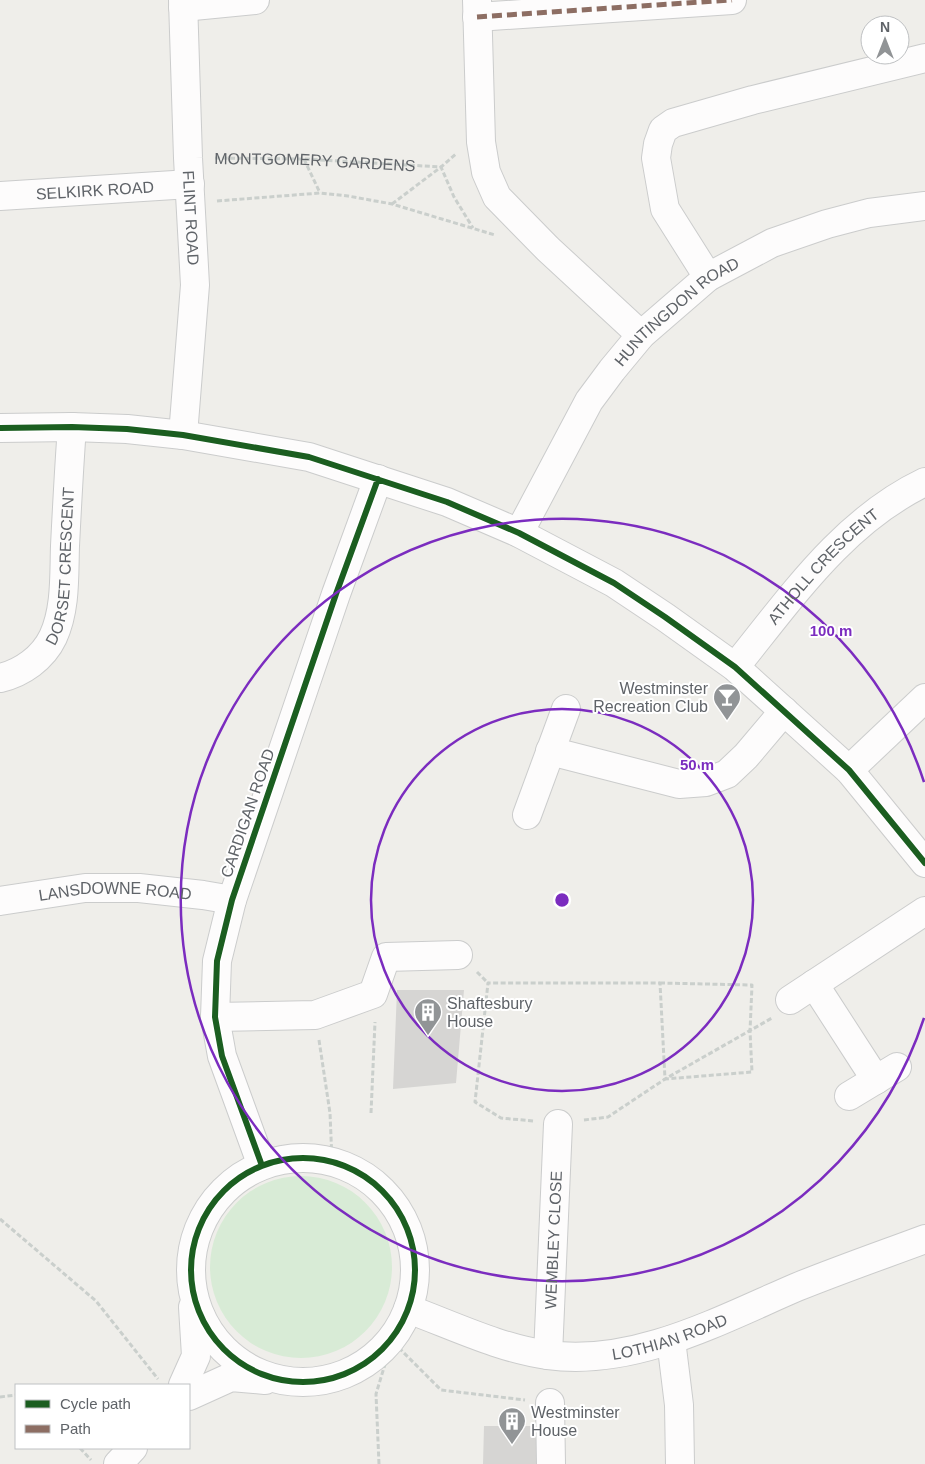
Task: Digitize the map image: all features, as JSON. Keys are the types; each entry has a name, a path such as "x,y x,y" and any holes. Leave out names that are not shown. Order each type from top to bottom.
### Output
{"street":[{"path":"183,3 255,0"},
{"path":"642,335 555,256 497,197 486,172 481,142 477,8 732,0"},
{"name":"FLINT ROAD","path":"183,3 195,285 183,434"},
{"path":"708,277 665,209 656,158 658,144 664,130 673,123 753,100 925,58"},
{"name":"SELKIRK ROAD","path":"0,196 190,181"},
{"name":"HUNTINGDON ROAD","path":"519,533 589,402 612,370 642,335 708,277 772,243 827,224 869,213 925,206"},
{"path":"0,428 72,427 183,434 309,457 447,502 519,533 614,583 665,616 735,667 849,770 925,863"},
{"name":"DORSET CRESCENT","path":"0,678 29,666 53,637 60,611 64,584 72,427"},
{"name":"CARDIGAN ROAD","path":"261,1163 222,1056 215,1017 217,962 232,900 336,594 378,479"},
{"name":"ATHOLL CRESCENT","path":"735,667 823,558 872,514 905,492 925,482"},
{"path":"849,770 925,698"},
{"path":"527,815 566,709"},
{"path":"550,752 679,784 706,782 727,774 746,756 784,711"},
{"name":"LANSDOWNE ROAD","path":"0,901 85,888 139,888 232,900"},
{"path":"790,1000 925,911"},
{"path":"215,1017 316,1015 373,994 386,957 458,955"},
{"path":"814,984 886,1074 850,1096"},
{"name":"WEMBLEY CLOSE","path":"548,1355 558,1124"},
{"path":"183,1384 196,1356 192,1289 193,1244 204,1217 227,1184 254,1166 282,1157 332,1161 370,1179 394,1202 410,1231 417,1268 414,1297 392,1341 351,1373 307,1384 231,1377 190,1396"},
{"name":"LOTHIAN ROAD","path":"408,1309 506,1345 548,1355 588,1357 616,1354 670,1340 831,1273 925,1239"},
{"path":"192,1289 202,1320 228,1355 249,1370 282,1381"},
{"path":"670,1340 679,1405 680,1464"},
{"path":"550,1403 551,1464"},
{"path":"118,1464 132,1449"}],"path":[{"path":"304,159 320,193"},
{"path":"441,167 454,197 473,229"},
{"path":"665,1079 752,1072 750,1031 752,985 488,983 475,1102 501,1118 558,1124 608,1117 665,1079 750,1031 779,1014 790,1000"},
{"path":"660,983 665,1079"},
{"path":"371,1113 375,1018 373,994"},
{"path":"316,1015 330,1113 332,1161"},
{"path":"0,1219 96,1301 162,1384"},
{"path":"379,1464 376,1394 392,1341 440,1390 550,1403"},
{"path":"0,1397 15,1395"},
{"path":"81,1449 95,1464"}],"green space":[{"path":"310,1176 336,1183 352,1191 371,1209 385,1232 392,1258 392,1276 385,1302 377,1318 359,1337 352,1343 327,1354 310,1358 292,1358 266,1351 250,1343 225,1318 217,1302 212,1285 210,1258 217,1232 225,1216 250,1191 266,1183 283,1178"}],"building":[{"name":"Shaftesbury House","path":"397,990 464,990 456,1083 393,1089"},
{"name":"Westminster House","path":"484,1426 542,1426 541,1464 483,1464"}],"marked path":[{"path":"477,17 732,0"}],"cycle path":[{"path":"0,428 72,427 127,429 183,435 309,457 447,502 519,533 614,583 735,667 849,770 925,863"},
{"path":"261,1163 222,1056 215,1017 217,961 232,900 336,594 378,479"},
{"path":"292,1158 314,1158 336,1162 356,1171 374,1183 390,1199 402,1217 411,1237 415,1270 411,1303 407,1313 390,1341 374,1357 356,1369 336,1378 314,1382 292,1382 270,1378 250,1369 232,1357 216,1341 204,1323 195,1303 191,1281 191,1259 195,1237 204,1217 216,1199 232,1183 250,1171 270,1162 292,1158"}],"place":[{"name":"Westminster Recreation Club","path":"727,721"},
{"name":"Shaftesbury House","path":"428,1036"},
{"name":"Westminster House","path":"512,1445"}]}
